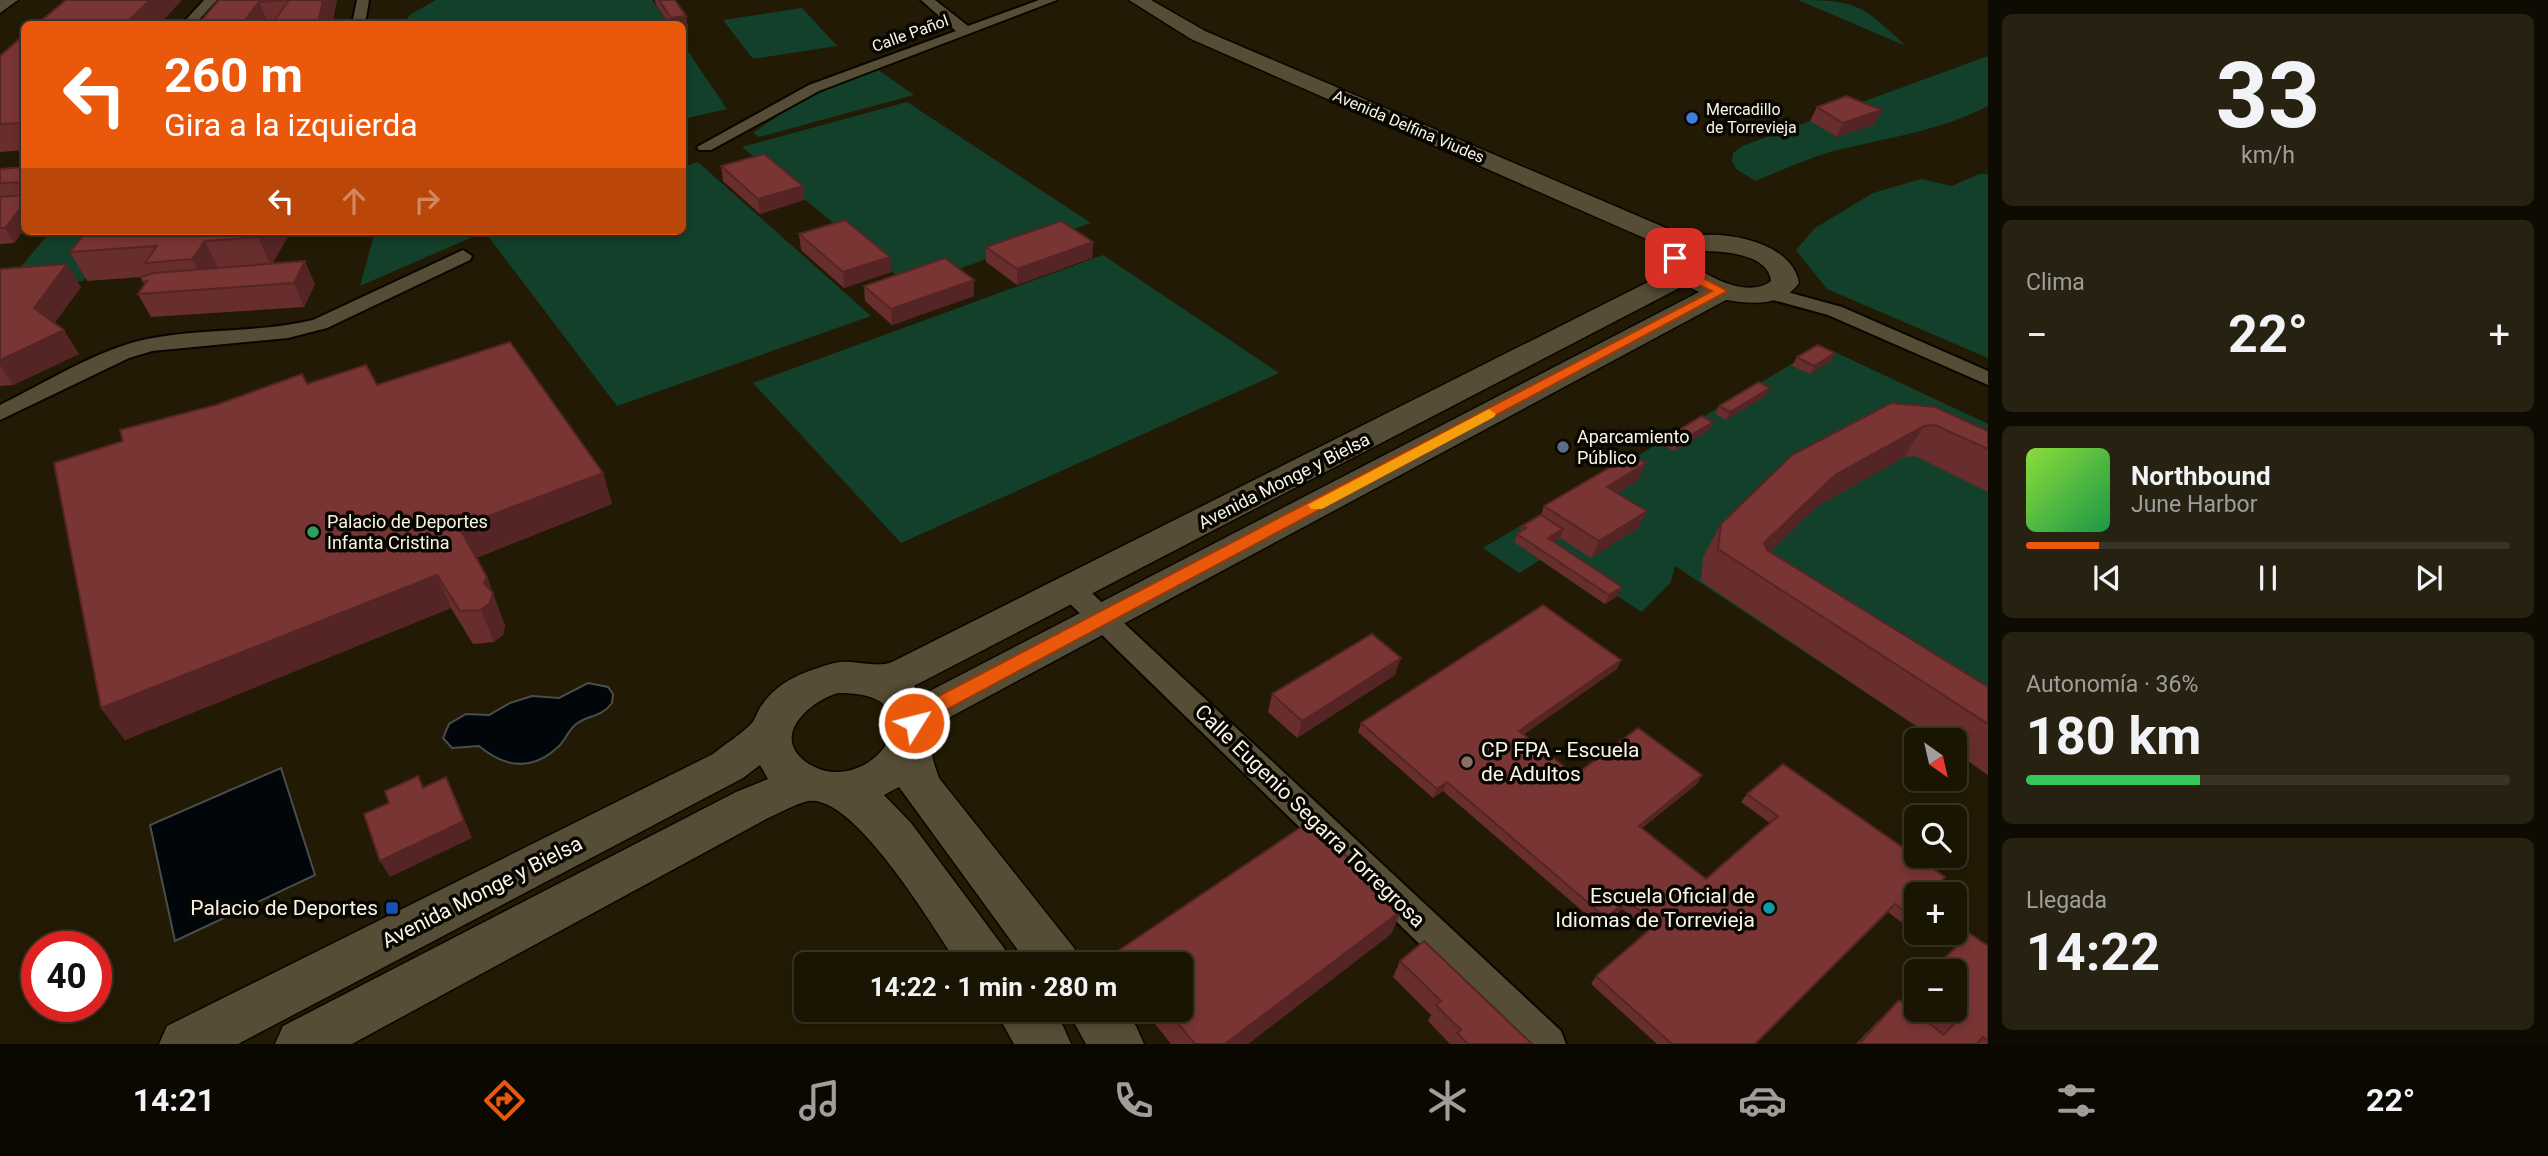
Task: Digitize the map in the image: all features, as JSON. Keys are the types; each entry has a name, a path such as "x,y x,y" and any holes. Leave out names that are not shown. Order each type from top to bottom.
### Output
{"street":[{"path":"0,7 9,0"},
{"path":"191,21 211,0"},
{"path":"360,21 363,0"},
{"path":"927,0 965,32"},
{"name":"Calle Pañol","path":"705,147 742,131 784,103 814,88 1051,0"},
{"name":"Avenida Delfina Viudes","path":"1138,0 1198,35 1685,260 1722,291"},
{"path":"766,100 784,103"},
{"path":"1685,260 1709,243 1742,247 1770,259 1778,286"},
{"path":"0,412 122,354 150,345 288,332 320,324 463,256"},
{"name":"Avenida Monge y Bielsa","path":"881,682 906,673 1071,589 1685,260"},
{"path":"1722,291 1778,286 1988,379"},
{"name":"Avenida Monge y Bielsa","path":"911,737 938,705 1722,291"},
{"name":"Calle Eugenio Segarra Torregrosa","path":"1071,589 1548,1044"},
{"path":"978,952 889,830 858,800 821,786 779,761 774,751 773,730 784,705 807,687 821,681 852,676 881,682 904,699 920,786 1048,952"},
{"name":"Avenida Monge y Bielsa","path":"185,1044 728,766 773,730"},
{"path":"302,1044 752,805 821,786 872,782 887,773 911,737"},
{"path":"1029,1022 1045,1044"},
{"path":"1101,1022 1118,1044"}],"green space":[{"path":"436,0 652,0 667,21 405,21 411,14"},
{"path":"1798,0 1834,2 1858,8 1869,14 1906,46"},
{"path":"802,8 837,46 753,59 723,20"},
{"path":"686,48 727,109 686,118"},
{"path":"1988,56 1988,106 1971,114 1916,132 1820,155 1756,181 1736,169 1732,161 1733,153 1742,146"},
{"path":"877,69 914,95 759,137 753,133 810,94"},
{"path":"907,102 1091,223 909,286 742,147"},
{"path":"698,162 871,316 617,406 487,235 686,235 686,166"},
{"path":"1979,174 1988,174 1988,358 1827,289 1796,250 1815,228 1873,193 1921,179 1952,186"},
{"path":"48,235 118,235 83,281 3,288"},
{"path":"374,235 477,235 360,286"},
{"path":"1103,255 1279,373 901,543 753,383"},
{"path":"1822,346 1988,424 1988,775 1967,760 1967,728 1919,728 1675,566 1671,582 1642,612 1617,596 1605,604 1540,560 1519,573 1483,548"}],"shaded area":[{"path":"588,683 608,687 613,694 612,703 603,712 575,725 558,747 538,760 518,764 508,762 498,759 479,746 452,748 443,738 449,724 466,714 489,715 510,703 532,696 559,698"},
{"path":"281,768 315,875 175,941 150,825"}],"building":[{"path":"66,0 150,0 128,21 41,21"},
{"path":"219,0 289,0 259,2 244,21 201,21"},
{"path":"289,0 323,0 319,21 274,21"},
{"path":"659,0 675,0 686,16 671,18"},
{"path":"21,38 21,123 0,124 0,56"},
{"path":"1846,96 1882,110 1843,123 1817,107"},
{"path":"764,154 803,186 758,199 721,166"},
{"path":"21,167 21,182 0,183 0,169"},
{"path":"21,195 21,208 5,228 0,228 0,197"},
{"path":"845,220 890,257 843,272 799,234"},
{"path":"1061,221 1093,242 1017,269 986,247"},
{"path":"84,235 259,235 205,241 192,259 145,263 157,246 70,252"},
{"path":"945,258 974,280 891,309 864,286"},
{"path":"305,261 294,283 138,294 147,281 143,282 141,277 154,273"},
{"path":"67,264 34,308 64,330 0,360 0,269"},
{"name":"Palacio de Deportes Infanta Cristina","path":"510,342 603,473 459,527 487,577 484,583 493,593 490,603 481,610 460,611 437,575 101,708 54,463 123,441 120,430 216,405 302,374 307,384 366,365 377,385"},
{"path":"1818,345 1835,353 1814,366 1797,357"},
{"path":"1759,382 1770,388 1730,412 1719,406"},
{"path":"1891,403 1935,407 1988,431 1988,449 1935,425 1924,426 1835,475 1764,543 1767,550 1988,687 1988,724 1718,549 1721,524 1792,455"},
{"path":"1702,416 1713,422 1678,443 1667,437"},
{"path":"1631,455 1646,463 1607,487 1647,511 1599,541 1544,506"},
{"path":"1541,515 1563,529 1548,538 1622,587 1609,595 1517,534 1526,528 1522,526"},
{"path":"1543,605 1621,660 1519,731 1575,775 1638,728 1702,775 1639,826 1706,879 1778,816 1747,794 1783,764 1904,848 1904,868 1932,868 1945,877 1940,882 1904,882 1904,910 1895,904 1755,1044 1672,1044 1596,976 1656,924 1627,900 1606,918 1447,782 1437,789 1361,723"},
{"path":"1372,634 1401,658 1302,721 1272,694"},
{"path":"418,776 423,788 446,777 464,821 380,861 364,814 389,803 385,791"},
{"path":"1310,821 1402,910 1225,1044 1195,1044 1177,1022 1193,1022 1193,952 1118,951"},
{"path":"1969,933 1988,946 1988,1041 1983,1037 1977,1044 1859,1044 1899,1000 1904,1004 1904,1022 1927,1022 1944,1035 1955,1022 1967,1022 1967,959 1944,959 1958,945 1967,945"},
{"path":"1424,941 1532,1044 1468,1044 1457,1033 1461,1030 1436,1005 1441,1001 1400,961"}],"slow traffic":[{"path":"1316,505 1489,414"}],"place":[{"name":"Mercadillo de Torrevieja","path":"1692,118"},
{"name":"Aparcamiento Público","path":"1563,447"},
{"name":"Palacio de Deportes Infanta Cristina","path":"313,532"},
{"name":"CP FPA - Escuela de Adultos","path":"1467,762"},
{"name":"Palacio de Deportes","path":"392,908"},
{"name":"Escuela Oficial de Idiomas de Torrevieja","path":"1769,908"}],"route":[{"path":"914,723 938,705 1722,291 1685,274 1675,258"}]}
